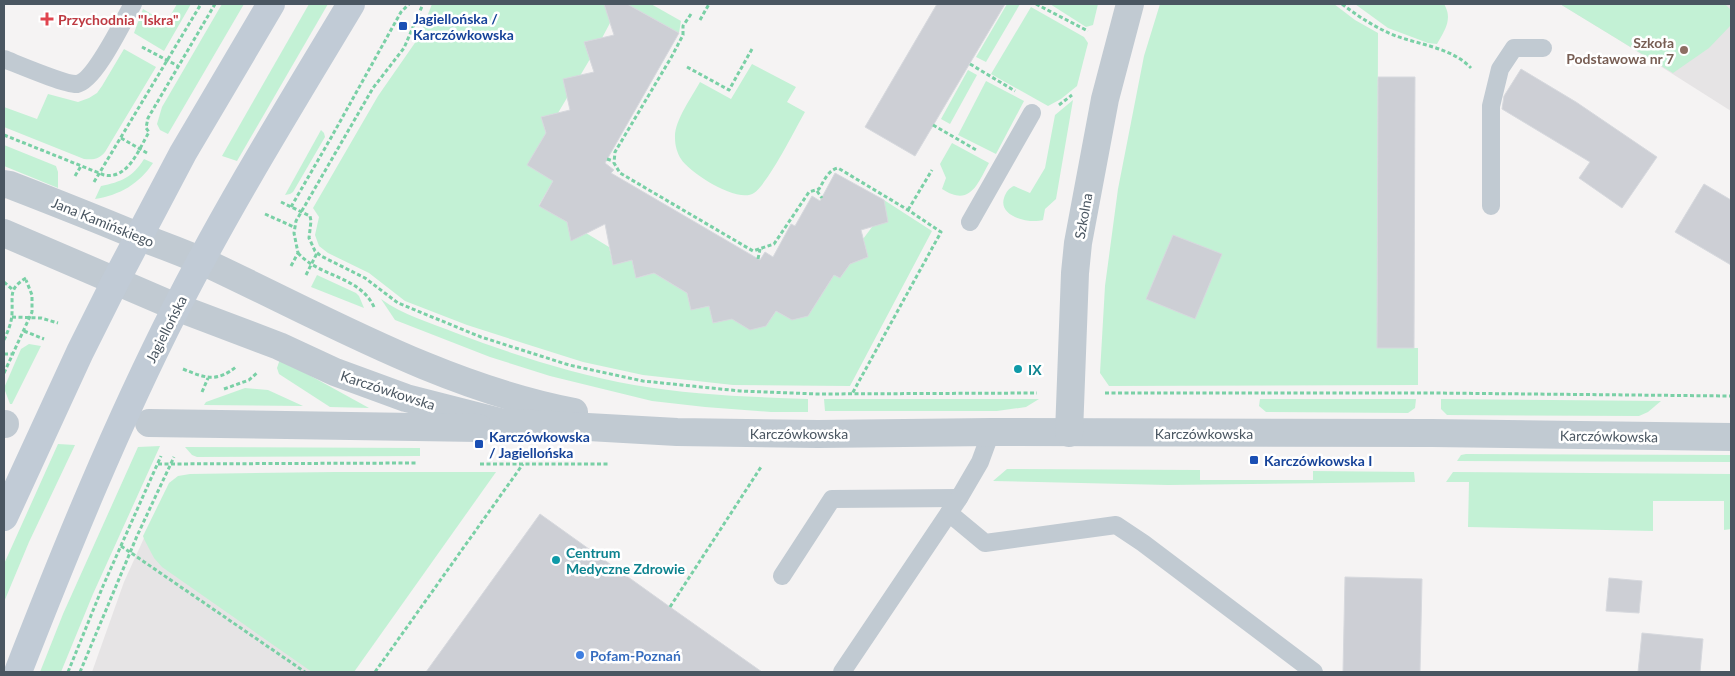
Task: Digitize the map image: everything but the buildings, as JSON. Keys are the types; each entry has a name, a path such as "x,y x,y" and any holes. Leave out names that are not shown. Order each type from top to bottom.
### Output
{"street":[{"path":"4,517 80,352 115,282 183,153 271,4"},
{"name":"Jagiellońska","path":"18,672 120,422 176,307 244,184 351,4"},
{"name":"Szkolna","path":"1069,433 1075,273 1078,242 1105,99 1130,4"},
{"name":"Jana Kamińskiego","path":"4,184 35,194 201,261"},
{"path":"4,233 115,282"},
{"name":"Karczówkowska","path":"201,261 334,325 453,378 542,406 677,432"},
{"name":"Karczówkowska","path":"115,282 280,346 334,372 406,398 500,422 677,432 818,434 991,432 1432,433 1731,437"},
{"path":"149,423 477,428 500,422"}],"lane":[{"path":"4,59 66,82 76,84 82,82 88,79 97,68 133,4"},
{"path":"1491,206 1491,106 1500,69 1514,48 1543,48"},
{"path":"970,222 1032,113"},
{"path":"842,672 959,498 980,462 991,432"},
{"path":"782,576 832,499 959,498"},
{"path":"949,514 985,542 1116,525 1143,543 1314,672"}],"path":[{"path":"93,183 201,4"},
{"path":"4,135 99,173 109,176 119,174 130,165 149,132 146,128 148,118 215,4"},
{"path":"291,207 401,12 409,4"},
{"path":"290,269 298,253 294,227 301,212 373,88 404,48 424,4"},
{"path":"700,20 709,4"},
{"path":"1036,4 1095,35"},
{"path":"1342,4 1371,25 1396,36 1460,57 1471,67 1472,74"},
{"path":"613,161 615,152 682,35 683,26 691,14"},
{"path":"687,67 729,90 752,49"},
{"path":"150,51 178,66"},
{"path":"970,64 985,72"},
{"path":"933,125 949,134"},
{"path":"121,138 148,153"},
{"path":"607,159 613,161 620,173 650,193 753,251 774,244 809,192 817,191 831,171 838,168 941,232 851,394"},
{"path":"908,210 932,170"},
{"path":"817,191 822,198"},
{"path":"281,202 310,216 309,238 311,245 317,253 358,274 389,297 407,307 481,337 569,365 644,381 719,390 851,394 1036,393 1040,389"},
{"path":"276,220 294,227"},
{"path":"758,259 760,249"},
{"path":"302,282 317,253"},
{"path":"4,340 12,317 12,294 24,277 30,276"},
{"path":"4,373 30,318 32,295 24,277"},
{"path":"4,282 14,290"},
{"path":"12,317 49,320"},
{"path":"24,331 44,339"},
{"path":"4,354 12,354"},
{"path":"182,368 199,376 211,378 227,373 238,364"},
{"path":"220,391 249,380 255,376 262,365"},
{"path":"208,378 201,394 210,394"},
{"path":"1098,390 1107,394 1432,392 1731,396"},
{"path":"68,672 99,595 158,464 182,424"},
{"path":"80,672 170,464 182,424"},
{"path":"670,607 765,460"},
{"path":"158,464 422,463"},
{"path":"474,464 610,464"},
{"path":"375,672 523,464"},
{"path":"121,546 304,672"}],"shaded area":[{"name":"Szkoła Podstawowa nr 7","path":"1560,4 1731,4 1731,111 1619,40"},
{"path":"144,538 315,672 92,672 124,582"}],"green space":[{"path":"177,4 191,4 164,51 134,33 143,9 166,23"},
{"path":"222,4 244,4 168,134 160,130 157,124 162,107"},
{"path":"309,4 328,4 237,161 222,156"},
{"path":"432,4 615,4 605,6 610,23 602,38 584,42 590,59 558,113 541,117 546,133 553,181 539,205 567,222 571,240 586,233 609,247 613,265 632,260 637,278 654,273 687,293 691,310 709,306 713,323 731,318 766,326 776,311 792,320 808,316 834,275 840,278 850,264 868,257 863,239 872,227 884,200 932,231 850,386 733,385 643,375 583,362 467,325 405,301 369,273 328,253 319,246 315,235 319,217 313,208 378,96 419,37"},
{"path":"627,4 651,4 681,21 679,33"},
{"path":"1007,4 1020,4 986,62 976,57"},
{"path":"1050,4 1098,4 1093,25 1086,27"},
{"path":"1160,4 1334,4 1355,20 1378,33 1377,348 1418,348 1418,385 1109,386 1100,373 1105,286 1118,189 1144,56"},
{"path":"1355,4 1444,4 1447,9 1448,20 1437,44 1428,43 1388,28"},
{"name":"Szkoła Podstawowa nr 7","path":"1560,4 1725,4 1731,10 1731,25 1709,48 1673,73"},
{"path":"1031,7 1084,37 1088,43 1077,86 1061,99 1048,106 991,74"},
{"path":"124,49 156,67 105,152 98,158 84,159 4,127 4,107 37,119 48,94 78,102 97,93"},
{"path":"752,64 796,87 787,102 805,112 767,178 754,193 747,195 726,191 704,179 686,165 676,149 675,131 680,117 700,82 731,99"},
{"path":"968,70 977,75 950,124 941,119"},
{"path":"986,81 1024,101 996,154 958,135"},
{"path":"1073,100 1056,199 1045,209 1043,220 1031,221 1016,218 1003,205 1004,198 1009,189 1014,186 1030,193 1045,168 1055,115"},
{"path":"321,130 325,137 293,192 285,195"},
{"path":"952,143 989,163 972,191 959,196 942,189 946,178 940,164"},
{"path":"4,145 56,166 58,188 4,166"},
{"path":"144,159 153,163 135,183 113,195 95,199 101,186 126,178"},
{"path":"317,275 356,293 364,308 311,287"},
{"path":"381,299 398,310 427,322 500,349 566,370 611,381 678,391 808,399 808,412 771,412 652,401 550,376 490,357 395,320"},
{"path":"29,344 41,346 12,404 10,404 4,388 21,349"},
{"path":"280,359 369,408 330,407 279,374 277,368"},
{"path":"245,388 268,390 303,406 204,405 206,402"},
{"path":"824,399 1039,399 1026,407 997,411 825,411"},
{"path":"1260,399 1416,399 1415,408 1408,413 1266,412 1259,406"},
{"path":"1441,399 1661,401 1648,412 1639,416 1447,415 1441,409"},
{"path":"58,444 75,445 29,542 4,602 4,564"},
{"path":"160,446 93,594 61,672 40,672 63,614 138,447"},
{"path":"185,447 420,448 420,456 197,457 192,455"},
{"path":"1461,455 1731,455 1731,462 1457,461"},
{"path":"1007,469 1200,470 1200,480 1313,480 1313,471 1414,472 1415,482 1168,485 993,481"},
{"path":"496,472 354,672 312,672 162,567 154,558 144,539 143,536 169,483 178,476 190,474"},
{"path":"1453,472 1731,474 1731,529 1724,530 1724,501 1653,501 1653,531 1468,527 1469,482 1446,482"}],"place":[{"name":"Przychodnia \"Iskra\"","path":"47,19"},
{"name":"Jagiellońska / Karczówkowska","path":"403,26"},
{"name":"Szkoła Podstawowa nr 7","path":"1684,50"},
{"name":"IX","path":"1018,369"},
{"name":"Karczówkowska / Jagiellońska","path":"479,444"},
{"name":"Karczówkowska I","path":"1254,460"},
{"name":"Centrum Medyczne Zdrowie","path":"556,560"},
{"name":"Pofam-Poznań","path":"580,655"}]}
